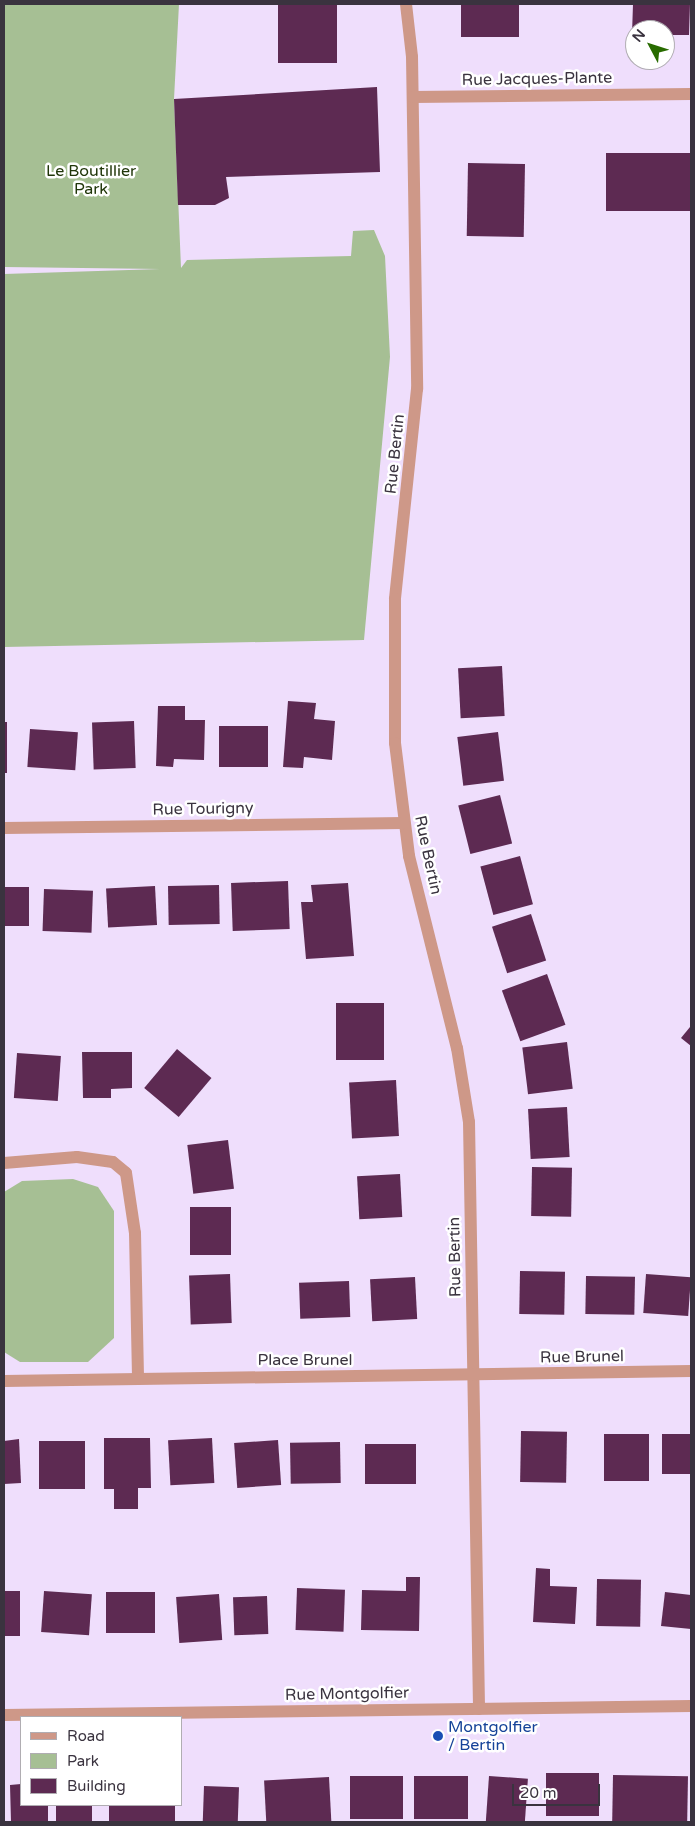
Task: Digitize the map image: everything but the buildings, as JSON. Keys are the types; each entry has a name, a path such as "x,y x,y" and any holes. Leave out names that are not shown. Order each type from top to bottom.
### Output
{"street":[{"name":"Rue Bertin","path":"406,4 412,97 417,388 396,599 394,680 404,823 464,1077 469,1122 479,1709"},
{"name":"Rue Jacques-Plante","path":"412,97 691,94"},
{"name":"Rue Tourigny","path":"4,828 404,823"},
{"path":"4,1163 78,1157 113,1162 126,1173 135,1232 138,1378"},
{"name":"Rue Brunel","path":"472,1375 691,1372"},
{"name":"Place Brunel","path":"4,1381 472,1375"},
{"name":"Rue Montgolfier","path":"4,1715 691,1706"}],"green space":[{"name":"Le Boutillier Park","path":"4,4 179,4 174,99 181,268 187,260 351,256 353,231 374,230 385,256 390,357 364,640 4,647 4,274 160,269 4,267"},
{"path":"73,1179 98,1187 114,1211 114,1338 88,1362 20,1362 4,1352 4,1192 22,1181"}],"place":[{"name":"Montgolfier / Bertin","path":"438,1736"}]}
